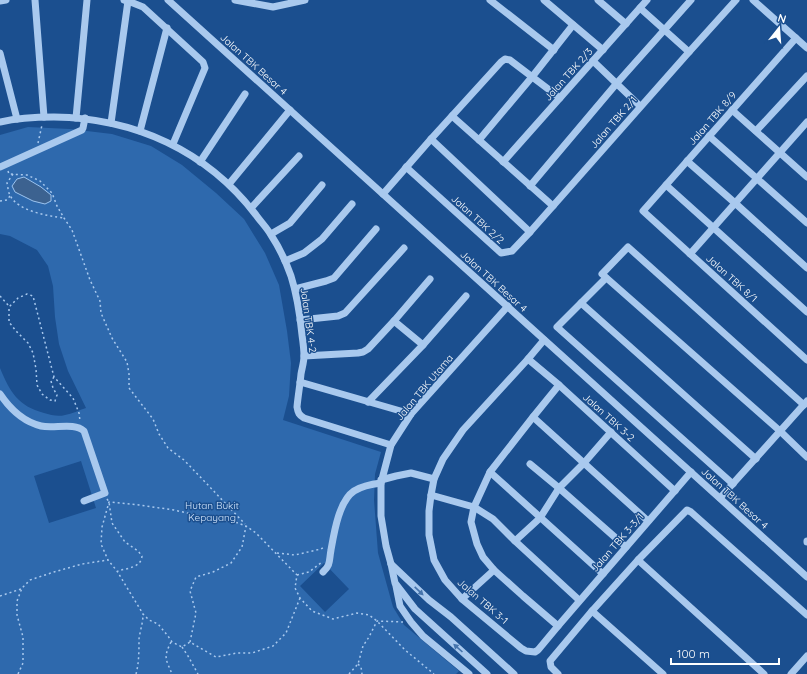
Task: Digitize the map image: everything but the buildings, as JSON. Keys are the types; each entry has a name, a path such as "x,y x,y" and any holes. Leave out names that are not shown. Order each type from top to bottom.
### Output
{"street":[{"path":"0,1 6,0"},
{"path":"35,0 44,117"},
{"path":"76,118 87,0"},
{"path":"124,0 128,0 143,7 203,62 205,68 173,144"},
{"path":"111,123 128,0"},
{"name":"Jalan TBK Besar 4","path":"168,0 807,577"},
{"path":"235,0 273,7 305,0"},
{"path":"490,0 554,50"},
{"path":"544,0 602,50"},
{"path":"598,0 626,24"},
{"name":"Jalan TBK 2/3","path":"503,162 647,0"},
{"path":"530,186 617,83 691,0"},
{"name":"Jalan TBK 2/1","path":"553,206 640,106 736,0"},
{"path":"753,0 807,48"},
{"path":"640,8 688,52"},
{"path":"479,140 573,25"},
{"path":"140,131 167,28"},
{"name":"Jalan TBK 8/9","path":"643,211 796,38"},
{"path":"0,53 17,119"},
{"path":"383,194 431,139 505,59 510,60 560,98"},
{"path":"593,61 640,106"},
{"path":"756,130 807,76"},
{"path":"200,162 245,94"},
{"path":"229,184 290,110"},
{"path":"732,110 806,174"},
{"path":"452,116 553,206"},
{"name":"Jalan TBK 4-2","path":"0,122 44,117 85,118 111,123 140,131 173,144 229,184 251,208 271,234 285,261 295,289 304,356 297,407 298,412 304,418 391,445"},
{"path":"2,166 82,130 85,118"},
{"path":"690,254 807,122"},
{"path":"709,136 807,223"},
{"path":"431,139 530,232"},
{"path":"251,208 298,156"},
{"path":"687,161 807,268"},
{"name":"Jalan TBK 2/2","path":"406,167 501,253 512,251 553,206"},
{"path":"271,234 290,223 322,185"},
{"path":"666,185 807,312"},
{"path":"285,261 304,253 322,239 352,204"},
{"name":"Jalan TBK 8/1","path":"643,211 807,360"},
{"path":"295,289 334,278 376,230"},
{"path":"720,498 756,459 780,431 805,403 628,247 602,274 780,431 807,457"},
{"path":"300,320 338,316 345,313 404,248"},
{"path":"606,278 557,327 733,484"},
{"path":"304,356 358,353 368,350 430,279"},
{"path":"368,402 466,296"},
{"path":"581,303 756,459"},
{"name":"Jalan TBK Utama","path":"469,674 423,636 400,606 386,546 381,516 381,482 391,445 411,414 508,306"},
{"path":"394,321 423,344"},
{"name":"Jalan TBK 3-1","path":"544,340 463,430 443,458 434,479 431,495 429,535 434,560 444,580 462,599 521,648 526,651 535,652 558,626"},
{"name":"Jalan TBK 3-2","path":"528,359 559,385 675,491"},
{"path":"300,382 411,414"},
{"path":"558,626 494,570 483,557 471,522 474,507 490,472 559,385"},
{"path":"0,394 15,412 33,423 51,427 75,427 84,431 105,493 84,501"},
{"path":"533,417 648,521"},
{"path":"515,541 540,518 559,488 584,463 611,432"},
{"path":"530,464 626,547"},
{"path":"490,472 603,574"},
{"name":"Jalan TBK 3-3/1","path":"558,626 691,472"},
{"path":"323,572 328,567 335,530 344,503 353,491 396,476 411,474 434,479"},
{"path":"431,495 474,507 493,519 580,600"},
{"path":"558,674 551,667 550,661 592,611 686,510 691,512 807,615"},
{"path":"638,560 764,674"},
{"path":"391,564 429,600 451,616 514,674"},
{"path":"462,599 494,570"},
{"path":"395,583 415,609 487,674"},
{"path":"592,611 663,674"},
{"path":"791,674 807,656"}],"path":[{"path":"36,150 44,117"},
{"path":"2,166 9,174 27,174 40,181 52,193 64,218 72,230 90,280 100,301 101,313 112,338 127,362 129,388 153,419 159,434 168,448 184,460 246,526 256,533 297,575"},
{"path":"13,174 7,183 10,196 18,205 46,216 64,218"},
{"path":"0,201 7,200 10,196"},
{"path":"9,307 18,298 27,294 34,296 54,377 73,398 79,413 81,429"},
{"path":"0,296 9,307 9,322 28,343 33,353 37,385 42,394 50,400 55,401 57,395 51,381 54,377"},
{"path":"105,493 109,502 112,523 125,542 138,551 142,556 142,561 137,565 117,571"},
{"path":"109,502 174,510 213,519 235,522 246,526"},
{"path":"109,502 102,527 101,544 108,560 117,571 143,614 149,620 158,624 172,642 182,647 198,674"},
{"path":"182,647 190,642 196,613 190,590 196,577 212,572 231,563 242,547 246,526"},
{"path":"276,553 305,553 321,549 333,542"},
{"path":"297,575 309,572 330,558"},
{"path":"18,674 23,663 22,637 17,615 17,601 22,588 30,580 54,572 82,564 108,560"},
{"path":"297,575 295,588 300,598 312,611 333,619 357,612 369,615 377,621 405,650 434,674"},
{"path":"0,596 22,588"},
{"path":"190,642 216,657 237,653 252,653 273,646 286,633 300,598"},
{"path":"136,674 138,669 143,614"},
{"path":"377,621 411,622"},
{"path":"349,674 358,664 363,646 377,621"},
{"path":"172,642 166,653 167,661 172,674"},
{"path":"358,664 361,667 362,674"}],"green space":[{"name":"Hutan Bukit Kepayang","path":"28,127 70,129 112,134 151,146 182,165 216,193 244,219 265,253 279,285 291,363 289,396 283,420 381,452 375,474 374,500 378,553 393,607 404,625 459,671 456,674 0,674 0,368 7,384 16,397 21,402 35,410 54,416 60,416 86,408 68,371 59,344 55,317 53,286 48,266 37,250 10,236 0,234 0,135","holes":["81,461 96,508 49,523 34,476","324,563 349,589 325,612 300,586"]}],"shaded area":[{"path":"24,177 51,195 51,201 45,204 33,201 15,192 12,186 17,179"}]}
